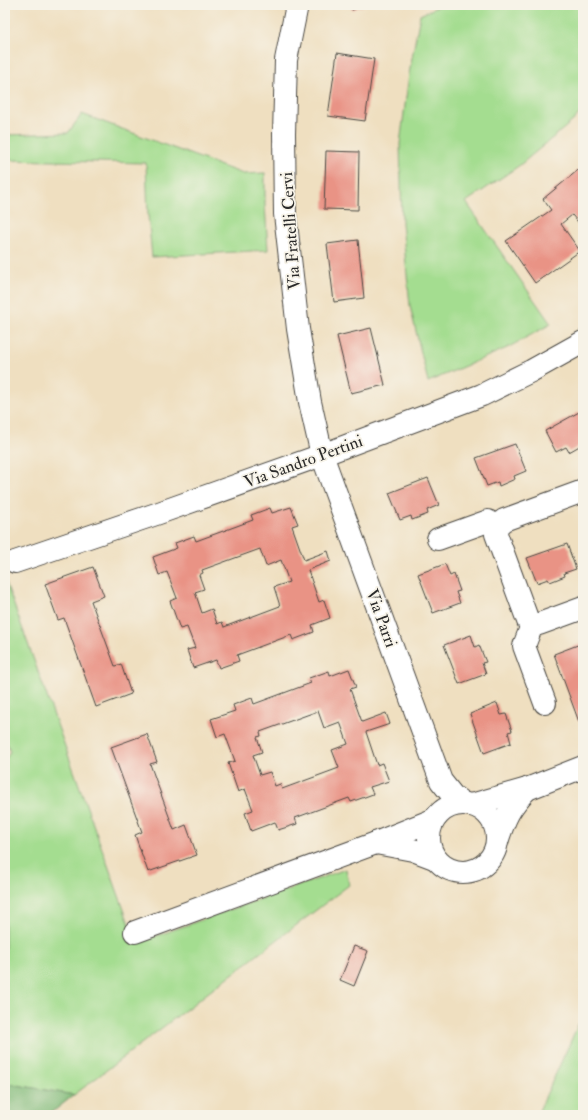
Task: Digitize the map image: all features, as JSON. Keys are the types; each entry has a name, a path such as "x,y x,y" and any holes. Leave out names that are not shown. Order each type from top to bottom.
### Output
{"street":[{"name":"Via Fratelli Cervi","path":"297,5 286,60 284,134 285,214 299,336 310,402 322,455"},
{"name":"Via Sandro Pertini","path":"15,562 322,455 482,395 537,368 583,342"},
{"name":"Via Parri","path":"322,455 441,781 453,796 468,804"},
{"path":"532,625 528,621 496,534 497,526 504,520 583,491"},
{"path":"438,538 488,521 497,526"},
{"path":"532,625 539,624 583,608"},
{"path":"532,625 524,646 545,703"},
{"path":"527,789 513,804 504,821 494,852 481,868 471,872 461,873 451,871 441,866 434,858 428,839 429,829 434,818 446,808 455,804 468,804 527,789 583,767"},
{"name":"Via Parri","path":"434,818 441,799 441,781"},
{"path":"468,804 482,810 491,819 496,830 497,842"},
{"path":"135,932 376,843 434,818"},
{"path":"376,843 413,850 434,858"}],"green space":[{"path":"441,5 583,5 583,109 574,120 520,165 466,202 551,324 507,348 428,382 410,306 402,223 400,144 409,74 420,15"},
{"path":"82,114 243,174 265,173 265,205 268,250 152,257 148,215 146,163 5,160 5,135 68,133"},
{"path":"5,580 136,943 346,869 349,885 74,1095 5,1083 5,760 10,752 5,738"},
{"path":"583,1014 583,1115 537,1115"},
{"path":"5,1083 74,1095 49,1115 5,1115"}],"building":[{"path":"350,5 364,5 352,10"},
{"path":"337,53 374,59 365,121 328,116"},
{"path":"326,151 359,152 358,210 324,209"},
{"path":"583,166 583,228 572,215 561,224 580,251 535,283 506,241 551,210 543,199"},
{"path":"358,240 364,298 334,302 327,244"},
{"path":"371,328 385,385 351,393 337,336"},
{"path":"579,412 583,419 583,437 581,438 583,444 569,452 566,447 556,452 545,431"},
{"path":"515,444 526,471 514,476 515,479 499,486 498,482 487,486 476,458"},
{"path":"428,478 439,505 427,510 428,514 412,520 411,516 400,520 389,493"},
{"path":"291,507 298,524 292,526 304,560 328,551 331,561 308,570 319,602 324,600 330,618 312,625 314,632 293,640 291,635 237,655 239,661 219,668 216,660 193,668 187,650 195,648 187,627 180,629 170,601 177,598 167,572 159,575 153,557 177,548 175,543 194,536 196,541 253,520 251,515 270,508 272,513","holes":["260,549 266,566 281,560 289,582 274,587 280,606 224,627 222,622 217,624 212,609 202,613 195,592 204,589 199,575 203,573 202,570"]},
{"path":"567,544 576,569 564,573 565,576 550,582 548,579 537,583 527,558"},
{"path":"445,564 450,576 454,574 460,591 456,592 460,603 433,613 418,574"},
{"path":"93,567 104,596 91,601 115,666 121,664 131,694 96,707 64,618 58,620 45,584"},
{"path":"471,635 475,647 479,645 486,662 482,663 486,674 459,684 444,645"},
{"path":"583,643 583,720 579,722 554,654"},
{"path":"349,669 356,687 350,689 362,722 386,713 390,724 366,732 377,765 382,763 389,781 370,787 373,794 351,802 349,798 295,818 297,824 278,830 275,822 251,831 245,813 253,810 245,789 238,792 228,763 235,761 225,734 217,737 211,719 235,711 233,705 252,698 254,704 311,683 309,678 329,671 330,676","holes":["318,711 324,728 340,722 348,744 332,750 339,768 282,789 280,784 275,786 270,772 260,775 253,755 262,752 257,737 261,736 260,732"]},
{"path":"497,703 501,715 506,714 512,731 508,732 511,743 484,753 470,714"},
{"path":"147,734 157,762 150,764 174,830 186,825 197,855 148,872 135,835 142,832 111,747"},
{"path":"354,946 368,951 354,986 340,980"}]}
